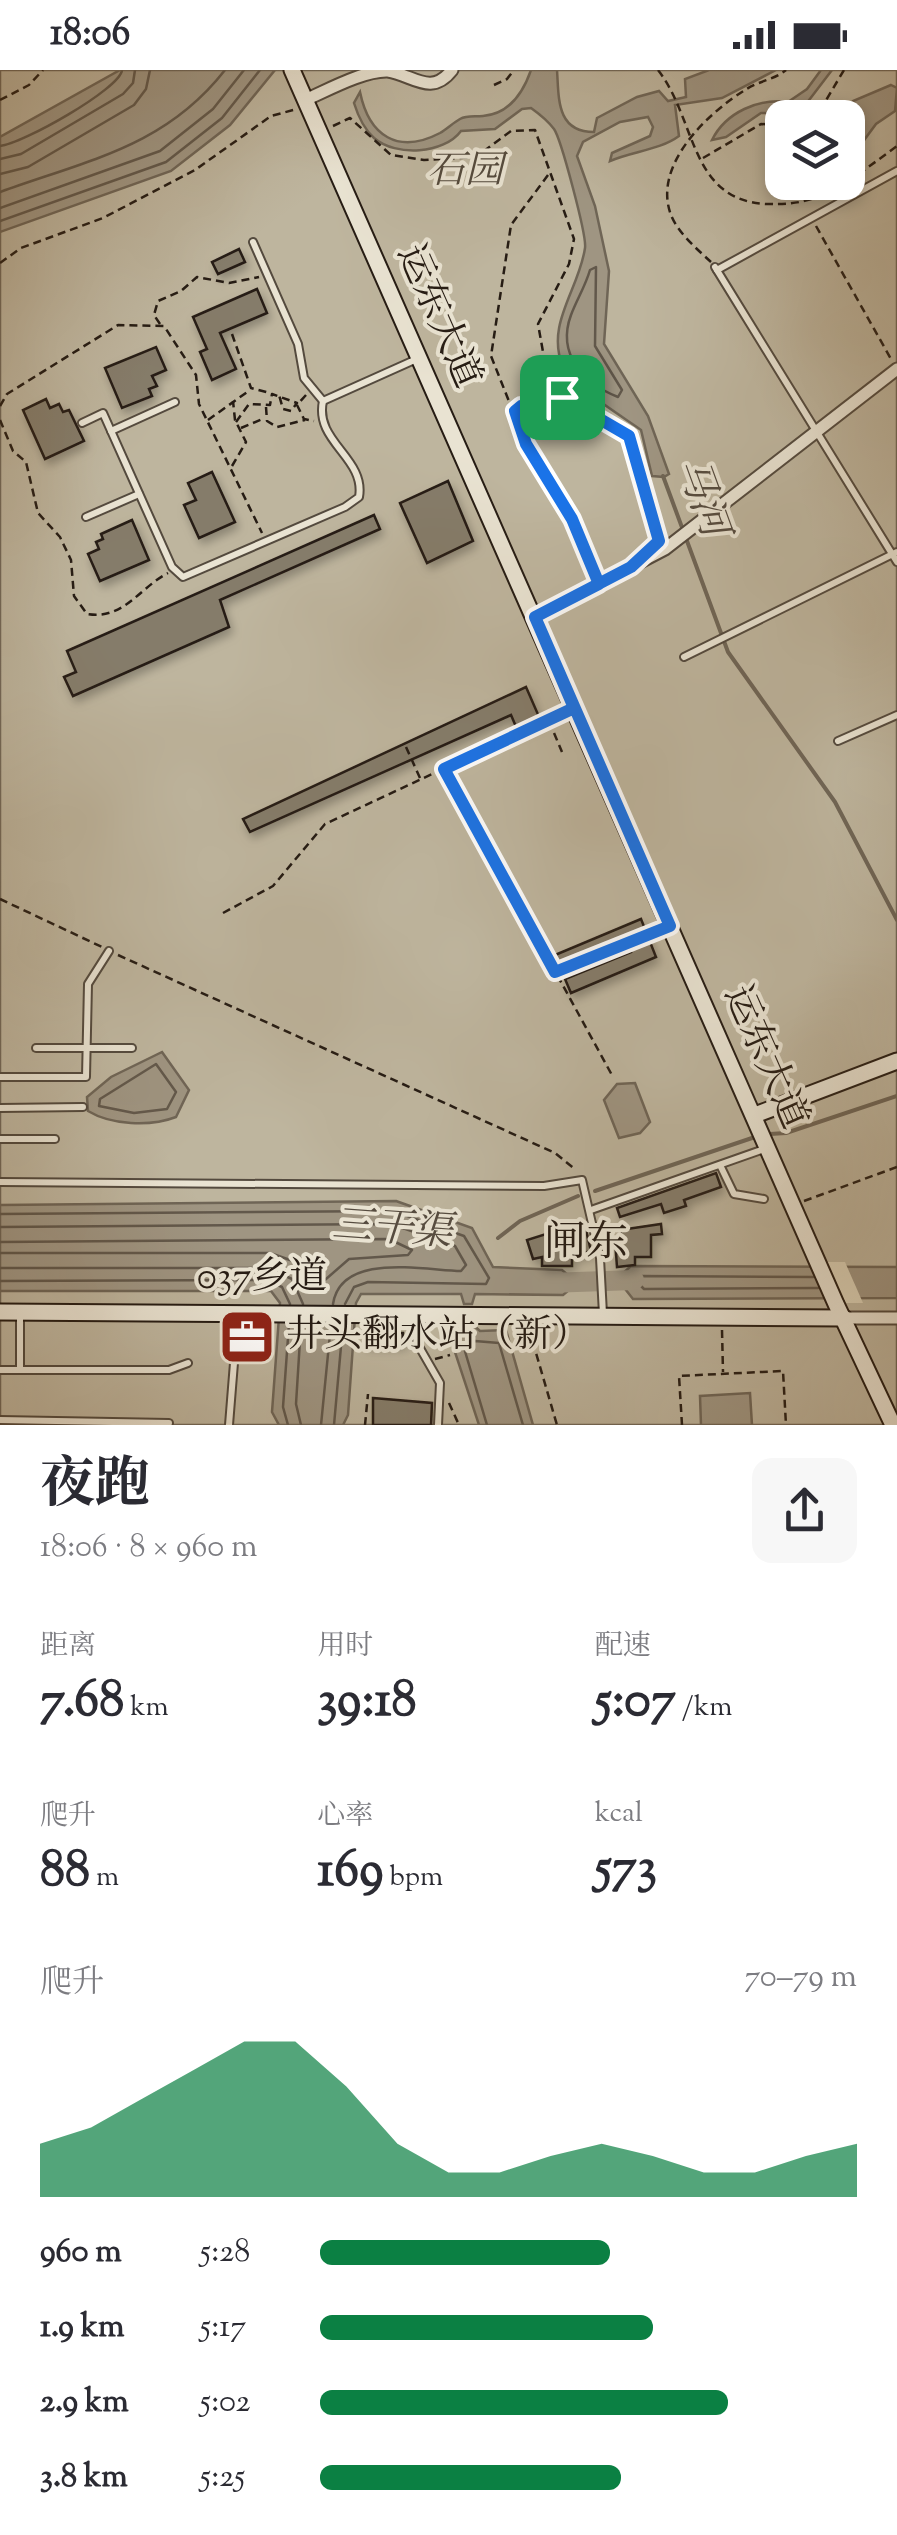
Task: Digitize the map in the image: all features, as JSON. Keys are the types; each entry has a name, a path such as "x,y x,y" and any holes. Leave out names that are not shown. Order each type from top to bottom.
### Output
{"main road":[{"name":"运东大道","path":"295,76 890,1425"},
{"path":"755,1115 897,1061"},
{"name":"037乡道","path":"0,1312 524,1314 603,1308 722,1316 839,1313"}],"street":[{"path":"307,103 374,73 389,71 428,84 441,82 452,70"},
{"path":"535,617 599,584 706,517 897,369"},
{"path":"839,1313 897,1318"}],"lane":[{"path":"684,657 895,556 716,269 897,171"},
{"path":"253,242 298,344 300,369 312,392 323,401"},
{"path":"323,401 420,358"},
{"path":"82,423 103,413 174,570 183,577 345,507 359,496 356,469 334,444 322,417 323,401"},
{"path":"111,431 175,402"},
{"path":"86,517 139,494"},
{"path":"838,741 897,715"},
{"path":"0,1076 86,1077 88,984 109,951"},
{"path":"36,1048 132,1048"},
{"path":"0,1108 83,1108"},
{"path":"0,1139 55,1139"},
{"path":"591,1210 769,1148"},
{"path":"720,1165 734,1194 764,1199"},
{"path":"0,1182 544,1186 582,1180 600,1264 603,1308"},
{"path":"229,1425 238,1311"},
{"path":"20,1312 20,1370"},
{"path":"414,1313 417,1343 440,1383 438,1425"},
{"path":"0,1370 169,1370 188,1363"},
{"path":"0,1420 170,1424"}],"path":[{"path":"0,100 29,85 44,70"},
{"path":"494,85 508,80 514,70"},
{"path":"658,70 674,95 714,185 750,203 812,200"},
{"path":"716,269 670,214 667,193 671,176 692,132 747,88 786,70"},
{"path":"826,100 844,70"},
{"path":"0,263 21,248 90,224 195,170 271,116 307,103"},
{"path":"333,126 350,118 391,155 424,160 476,157 510,132 535,130 574,239 569,264 549,300 538,336 547,374 562,397 629,436 659,548"},
{"path":"701,158 765,124"},
{"path":"865,169 897,146"},
{"path":"549,174 511,225 494,334 494,366 526,444 572,519 599,584"},
{"path":"812,218 897,369"},
{"path":"266,542 206,421 197,395 196,375 170,332 154,315 158,302 198,277 229,283 267,274"},
{"path":"0,406 7,394 111,328 161,326"},
{"path":"232,334 251,388"},
{"path":"206,421 251,388"},
{"path":"251,388 297,403 306,420"},
{"path":"280,395 285,411 312,392"},
{"path":"266,418 266,405 272,394"},
{"path":"515,411 521,406 548,411 562,397"},
{"path":"231,468 246,447 233,401"},
{"path":"236,422 249,404 266,405"},
{"path":"266,418 277,427 322,417"},
{"path":"240,428 266,418"},
{"path":"0,420 13,451 26,462 38,513 60,536 71,560 74,596 87,614 106,615 124,608 145,585 174,570"},
{"path":"224,914 285,875 325,824 574,708"},
{"path":"548,720 562,752"},
{"path":"406,747 421,780"},
{"path":"444,769 612,1078"},
{"path":"0,899 555,1154 582,1180"},
{"path":"555,972 670,926"},
{"path":"793,1205 897,1167"},
{"path":"524,1314 556,1425"},
{"path":"722,1316 723,1374"},
{"path":"429,1360 450,1355"},
{"path":"682,1425 679,1376 783,1371 786,1425"},
{"path":"440,1383 460,1425"},
{"path":"365,1425 368,1394"}],"green space":[{"name":"石园","path":"0,70 897,70 897,1425 0,1425"}],"water":[{"path":"120,70 275,70 230,125 171,171 0,232 0,137"},
{"path":"531,70 557,70 566,120 572,126 594,132 597,118 637,97 659,91 668,101 686,97 685,79 709,70 776,70 722,98 675,105 679,136 663,144 610,161 612,153 650,136 653,127 648,117 620,122 583,142 577,156 595,206 609,271 604,344 648,416 669,474 664,477 652,476 641,430 586,391 563,367 560,322 585,248 573,188 552,126 531,108 522,109 495,129 461,131 432,148 407,150 374,138 361,122 354,103 360,92 378,130 399,141 411,142 440,133 463,118 492,114 508,107 524,87"},
{"path":"821,70 832,70 809,100 791,100 807,89"},
{"path":"891,85 897,88 895,111 876,124 865,139 865,100 855,100"},
{"path":"765,102 765,113 726,137 712,140 726,122"},
{"path":"162,1052 189,1090 176,1117 131,1123 88,1111 87,1097 111,1077"},
{"path":"635,1083 650,1122 640,1133 619,1138 604,1100 617,1084"},
{"path":"396,1201 472,1228 493,1267 562,1270 574,1280 574,1286 563,1295 475,1294 472,1304 464,1304 461,1294 361,1294 356,1303 348,1415 343,1425 279,1425 272,1412 280,1303 271,1291 0,1291 0,1205"},
{"path":"631,1266 897,1267 897,1298 633,1299 622,1285 608,1284 607,1275 622,1274"},
{"path":"471,1323 480,1331 506,1330 533,1425 479,1425 450,1337 470,1333"},
{"path":"750,1393 752,1425 701,1425 700,1396"}],"pier":[{"path":"815,1262 845,1262 863,1303 833,1303"}],"building":[{"path":"239,249 245,262 218,274 212,262"},
{"path":"257,289 267,313 220,333 236,369 212,380 200,352 207,349 193,317"},
{"path":"156,347 166,370 152,376 157,386 149,389 152,396 122,408 105,368"},
{"path":"46,399 50,408 59,404 63,412 69,410 84,441 45,459 23,410"},
{"path":"212,472 235,522 199,538 184,505 196,500 188,483"},
{"path":"448,481 473,541 427,563 400,503"},
{"path":"374,515 380,529 220,600 229,627 73,696 64,677 76,672 67,651"},
{"path":"132,520 149,560 100,581 88,554 99,549 96,542 103,539 101,534"},
{"path":"526,687 540,719 517,729 511,715 250,832 243,819"},
{"path":"641,919 656,957 571,993 565,979 631,952 625,938 558,964 555,955"},
{"path":"716,1173 721,1187 684,1200 686,1206 664,1213 661,1204 620,1217 617,1208"},
{"path":"584,1222 591,1251 572,1256 572,1266 542,1266 542,1257 533,1259 527,1240"},
{"path":"661,1224 662,1234 651,1235 651,1257 635,1257 635,1265 617,1267 615,1239 622,1238 620,1230"},
{"path":"364,1333 403,1333 403,1343 364,1343"},
{"path":"373,1398 432,1403 431,1425 373,1425"}],"waterway":[{"name":"马河","path":"663,476 728,652 835,802 897,920"},
{"path":"770,1134 786,1133 897,1096"},
{"path":"595,1191 755,1137"},
{"path":"498,1238 520,1221 578,1196"},
{"name":"三干渠","path":"548,1283 634,1280"}],"place":[{"name":"井头翻水站（新）","path":"247,1337"}],"district":[{"name":"闸东","path":"586,1245"}],"route":[{"path":"562,397 548,411 521,406 515,411 526,444 572,519 581,538 599,584 535,617 574,708 444,769 555,972 670,926 535,617 631,567 639,555 659,541 629,436 574,408 562,397"}]}
